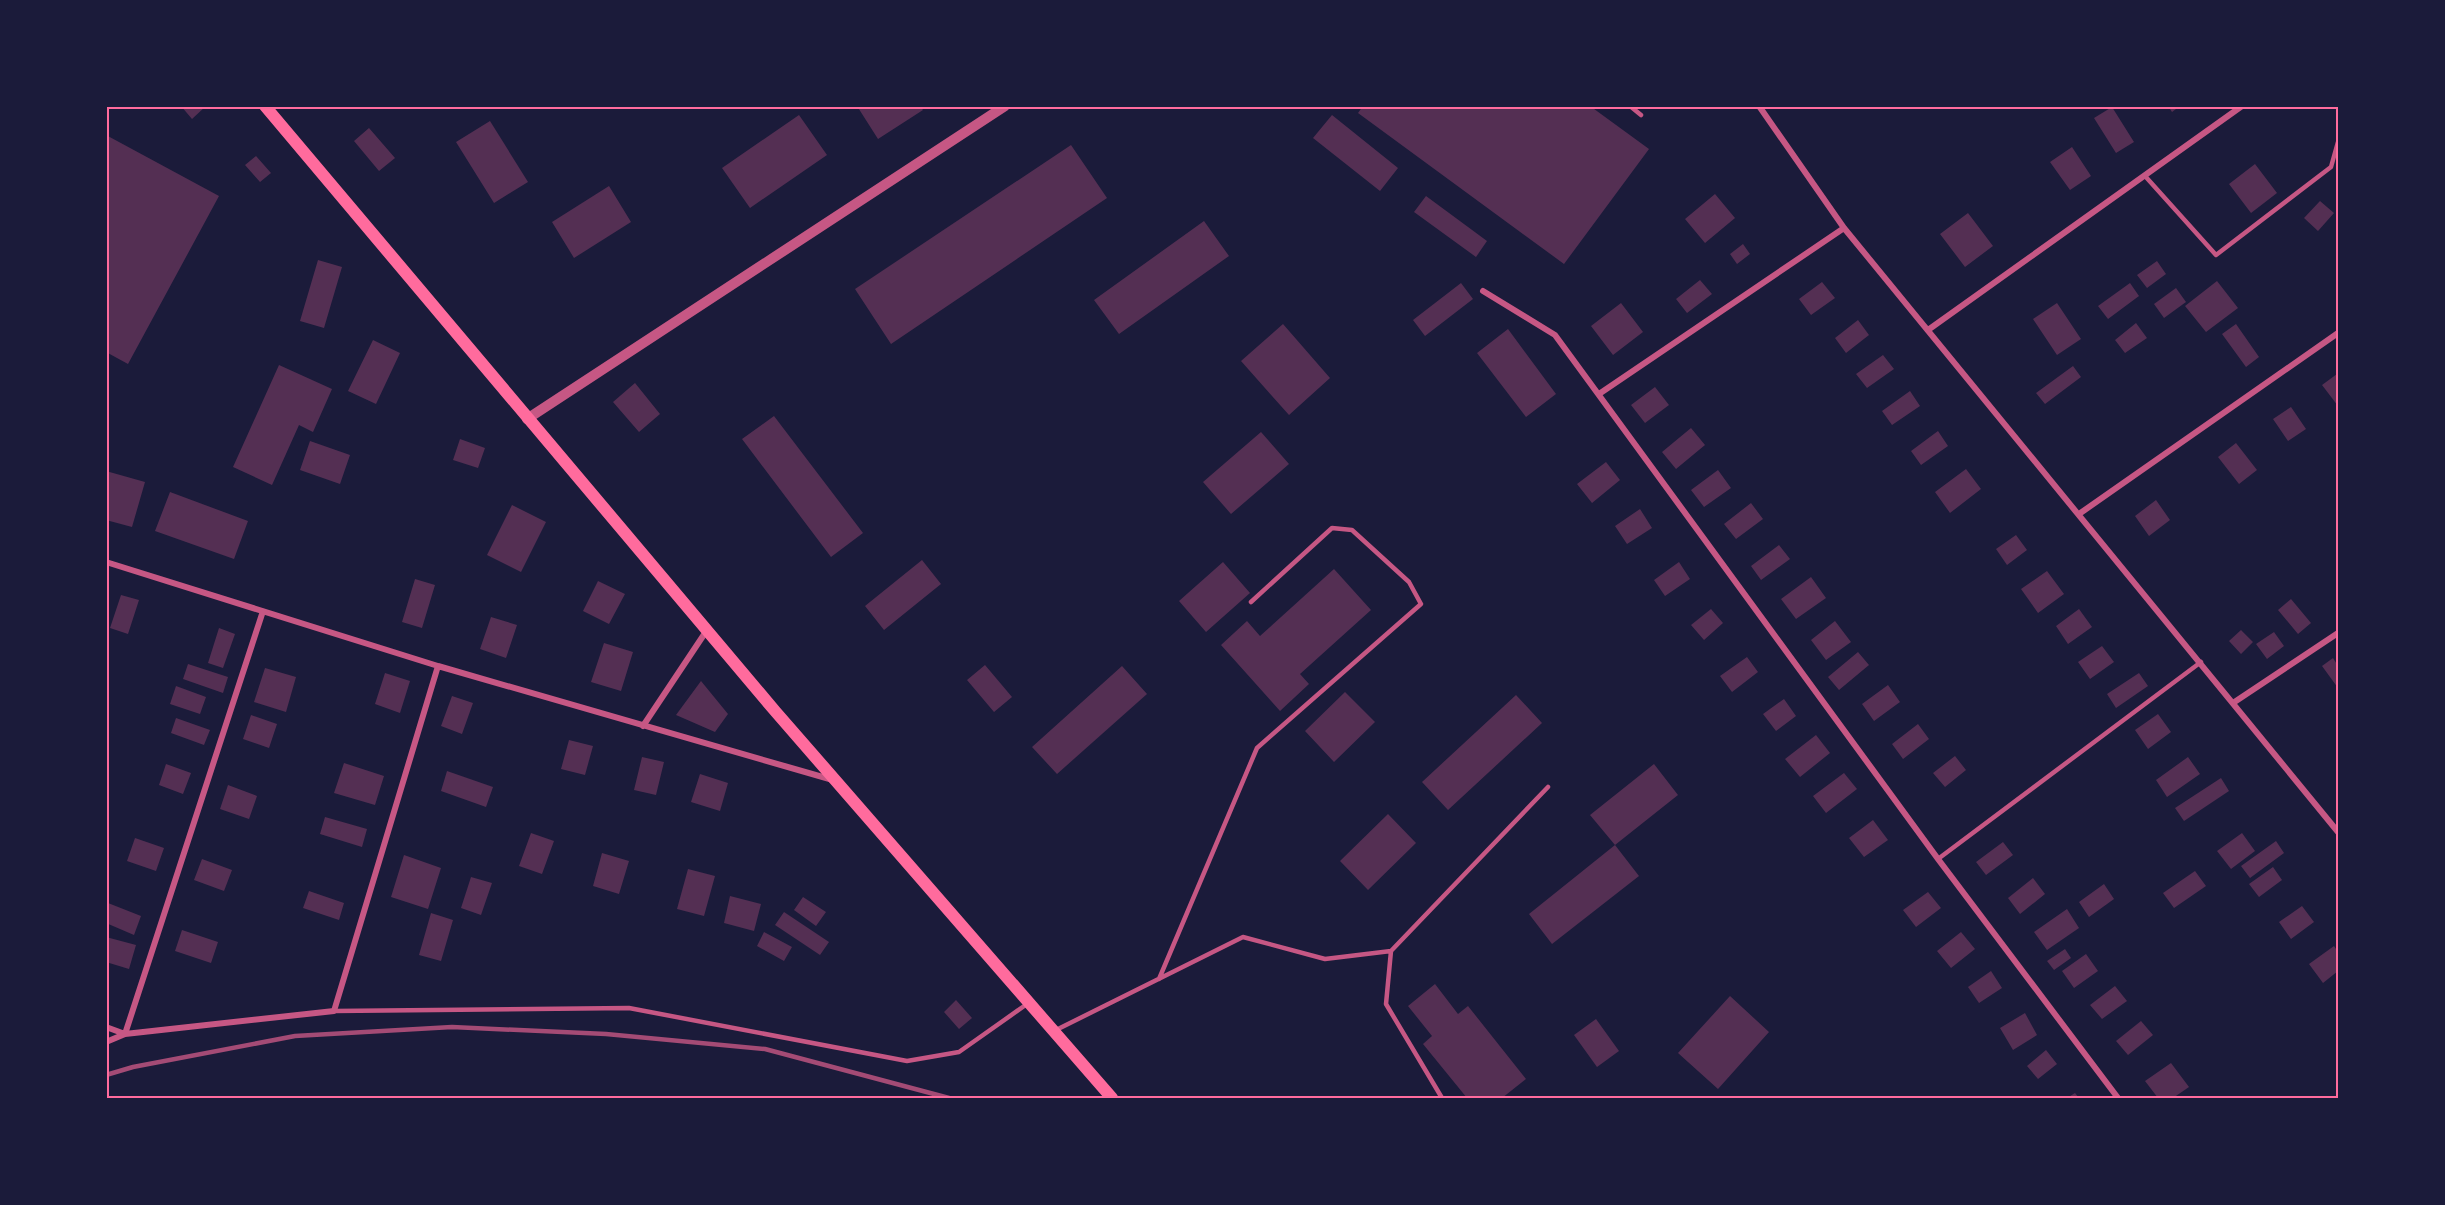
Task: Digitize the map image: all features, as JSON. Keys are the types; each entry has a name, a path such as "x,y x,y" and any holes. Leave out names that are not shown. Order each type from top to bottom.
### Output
{"main road":[{"path":"265,106 706,630 1112,1098"}],"street":[{"path":"527,419 1005,106"},
{"path":"1759,106 1844,228 2338,832"},
{"path":"1928,330 2242,106"},
{"path":"1599,394 1844,228"},
{"path":"1483,291 1555,334 1938,859 2118,1098"},
{"path":"2079,514 2338,333"},
{"path":"106,562 438,666 837,782"},
{"path":"125,1034 263,611"},
{"path":"643,726 706,630"},
{"path":"2233,703 2338,633"},
{"path":"106,1042 125,1034 334,1011 438,666"},
{"path":"106,1027 125,1034"}],"lane":[{"path":"1630,106 1641,115"},
{"path":"2145,176 2216,255 2331,166 2338,142"},
{"path":"1159,979 1257,748 1421,604 1410,582 1352,530 1332,528 1251,602"},
{"path":"1938,859 2201,662"},
{"path":"1442,1098 1386,1004 1391,951 1548,787"},
{"path":"1053,1031 1243,937 1325,959 1391,951"},
{"path":"334,1011 629,1008 907,1061 959,1052 1029,1002"}],"building":[{"path":"181,106 206,106 192,119"},
{"path":"857,106 920,106 923,110 878,139"},
{"path":"1363,106 1590,106 1649,149 1564,264 1358,113"},
{"path":"2168,106 2180,106 2172,112"},
{"path":"2112,107 2134,142 2116,153 2094,118"},
{"path":"799,115 827,155 750,208 722,168"},
{"path":"1332,115 1398,168 1380,191 1313,138"},
{"path":"490,121 528,182 494,203 456,142"},
{"path":"369,128 395,158 379,171 354,141"},
{"path":"106,135 219,196 128,364 106,352"},
{"path":"1071,145 1107,198 891,344 855,289"},
{"path":"2072,147 2091,176 2070,190 2050,162"},
{"path":"256,156 271,173 260,182 245,165"},
{"path":"2255,164 2277,193 2251,213 2229,184"},
{"path":"609,186 631,222 574,258 552,222"},
{"path":"1715,194 1735,218 1705,243 1685,219"},
{"path":"1426,196 1487,241 1476,257 1414,212"},
{"path":"2320,201 2334,213 2318,231 2304,218"},
{"path":"1968,213 1993,246 1965,267 1940,234"},
{"path":"1204,221 1229,256 1119,334 1094,300"},
{"path":"1743,244 1750,254 1737,264 1730,254"},
{"path":"318,260 342,267 324,328 300,321"},
{"path":"2157,261 2166,274 2147,288 2137,275"},
{"path":"1700,280 1712,294 1687,313 1676,299"},
{"path":"2217,281 2238,308 2206,332 2185,306"},
{"path":"1822,282 1835,298 1811,315 1799,299"},
{"path":"1461,283 1473,299 1425,336 1413,320"},
{"path":"2130,283 2139,296 2108,319 2098,306"},
{"path":"2176,288 2186,302 2164,318 2154,304"},
{"path":"1621,303 1643,332 1613,355 1591,326"},
{"path":"2057,303 2081,339 2057,355 2033,319"},
{"path":"1858,320 1869,335 1846,353 1835,338"},
{"path":"2136,323 2147,338 2125,353 2115,340"},
{"path":"1283,324 1330,378 1289,415 1241,361"},
{"path":"2236,324 2259,357 2246,367 2222,334"},
{"path":"1508,329 1556,394 1526,417 1477,353"},
{"path":"373,340 400,353 376,404 348,391"},
{"path":"1883,355 1894,369 1867,388 1856,374"},
{"path":"279,365 332,389 313,432 299,425 272,485 233,467"},
{"path":"2073,366 2081,377 2045,404 2036,393"},
{"path":"2337,374 2338,376 2338,406 2322,385"},
{"path":"635,383 660,414 639,432 613,402"},
{"path":"1655,387 1669,405 1645,423 1631,405"},
{"path":"1910,391 1920,406 1892,425 1882,411"},
{"path":"2291,407 2306,429 2288,441 2273,419"},
{"path":"774,416 863,533 831,557 742,439"},
{"path":"1691,428 1705,445 1676,469 1662,452"},
{"path":"1938,431 1948,446 1921,465 1911,451"},
{"path":"1261,432 1289,464 1231,514 1203,482"},
{"path":"460,439 485,448 478,468 453,460"},
{"path":"310,441 350,455 340,484 300,470"},
{"path":"2236,443 2257,470 2239,484 2218,457"},
{"path":"1606,462 1620,480 1592,503 1577,484"},
{"path":"1966,469 1981,489 1950,513 1935,492"},
{"path":"1718,470 1731,488 1704,507 1691,490"},
{"path":"106,471 145,482 132,527 106,520"},
{"path":"170,492 248,521 234,559 155,531"},
{"path":"2156,500 2170,520 2149,536 2135,516"},
{"path":"1751,503 1763,519 1736,539 1724,524"},
{"path":"512,505 546,522 521,572 487,555"},
{"path":"1640,509 1652,528 1627,544 1615,526"},
{"path":"2016,535 2027,550 2007,565 1996,549"},
{"path":"1779,545 1790,559 1761,580 1751,566"},
{"path":"922,560 941,584 884,630 865,606"},
{"path":"1223,562 1250,593 1206,632 1179,601"},
{"path":"1679,562 1690,579 1665,596 1654,580"},
{"path":"1334,569 1371,610 1300,674 1309,684 1280,711 1221,645 1247,621 1260,636"},
{"path":"2047,571 2064,594 2038,613 2021,589"},
{"path":"1811,577 1826,598 1796,619 1781,599"},
{"path":"415,579 435,585 422,628 402,622"},
{"path":"598,581 625,594 609,624 583,611"},
{"path":"121,595 139,600 128,634 110,628"},
{"path":"2291,599 2311,623 2298,634 2278,610"},
{"path":"1711,609 1723,623 1704,640 1691,625"},
{"path":"2079,609 2092,627 2068,644 2056,626"},
{"path":"491,617 517,625 506,658 480,649"},
{"path":"1835,621 1851,642 1826,660 1811,640"},
{"path":"219,628 235,634 223,668 208,663"},
{"path":"2241,630 2253,642 2241,654 2229,641"},
{"path":"2274,632 2284,646 2267,659 2256,644"},
{"path":"604,643 633,652 621,691 591,682"},
{"path":"2102,646 2114,662 2090,679 2078,662"},
{"path":"1858,652 1869,665 1839,690 1828,677"},
{"path":"1747,657 1758,672 1732,692 1720,676"},
{"path":"2333,658 2338,666 2338,688 2322,666"},
{"path":"188,664 228,677 223,693 183,679"},
{"path":"985,665 1012,697 994,712 967,680"},
{"path":"1122,666 1147,694 1057,774 1032,747"},
{"path":"265,668 296,677 286,712 254,702"},
{"path":"385,673 410,681 400,713 375,704"},
{"path":"2139,673 2148,686 2116,708 2107,694"},
{"path":"701,681 728,714 715,732 676,715"},
{"path":"1888,685 1900,702 1874,721 1862,704"},
{"path":"176,686 206,697 200,714 170,704"},
{"path":"1345,692 1375,722 1334,762 1305,731"},
{"path":"1516,695 1542,723 1448,810 1422,782"},
{"path":"452,696 473,703 462,734 441,726"},
{"path":"1784,699 1796,716 1776,731 1763,714"},
{"path":"2158,714 2171,732 2148,749 2135,730"},
{"path":"251,715 277,724 269,748 243,739"},
{"path":"176,718 210,730 204,745 171,733"},
{"path":"1918,724 1929,739 1903,759 1892,744"},
{"path":"1816,735 1830,753 1800,777 1785,759"},
{"path":"569,740 593,746 585,775 561,769"},
{"path":"1955,756 1966,770 1945,787 1933,773"},
{"path":"642,757 664,762 656,795 634,790"},
{"path":"2188,757 2200,774 2167,797 2156,780"},
{"path":"344,763 384,776 375,805 334,793"},
{"path":"166,764 191,773 183,794 159,785"},
{"path":"1654,764 1678,795 1615,845 1590,815"},
{"path":"447,771 493,787 486,807 441,791"},
{"path":"1844,773 1857,789 1826,813 1813,796"},
{"path":"700,774 728,783 720,811 691,802"},
{"path":"2221,778 2229,791 2184,821 2175,808"},
{"path":"228,785 257,796 249,819 220,809"},
{"path":"1388,814 1416,843 1368,890 1340,861"},
{"path":"325,817 367,829 362,847 320,834"},
{"path":"1873,820 1888,840 1864,857 1849,838"},
{"path":"531,833 554,841 542,874 519,866"},
{"path":"2242,833 2255,851 2231,869 2217,851"},
{"path":"135,838 164,848 156,871 127,861"},
{"path":"2276,841 2284,853 2250,878 2241,866"},
{"path":"2003,842 2013,855 1986,875 1976,862"},
{"path":"1615,845 1639,876 1552,944 1529,914"},
{"path":"602,853 629,861 619,894 593,886"},
{"path":"404,855 441,868 428,909 391,897"},
{"path":"202,859 232,870 224,891 194,880"},
{"path":"2273,867 2282,880 2259,897 2249,884"},
{"path":"688,869 715,876 704,916 677,909"},
{"path":"2195,871 2206,886 2174,908 2163,893"},
{"path":"471,877 492,883 481,915 461,908"},
{"path":"2033,878 2045,894 2020,914 2008,898"},
{"path":"2104,884 2114,899 2089,917 2079,902"},
{"path":"309,891 344,903 339,920 303,908"},
{"path":"1928,892 1941,908 1916,927 1903,910"},
{"path":"730,896 761,904 754,931 724,923"},
{"path":"803,897 826,912 816,926 794,910"},
{"path":"108,903 141,916 134,935 106,923"},
{"path":"2302,906 2314,922 2291,939 2279,922"},
{"path":"2067,909 2079,928 2047,950 2034,932"},
{"path":"784,912 829,942 820,955 775,925"},
{"path":"431,913 453,920 441,961 419,955"},
{"path":"182,930 218,942 211,963 175,951"},
{"path":"764,932 792,947 784,961 757,946"},
{"path":"1961,932 1975,949 1951,968 1937,951"},
{"path":"106,937 136,945 129,969 106,962"},
{"path":"2334,946 2338,952 2338,971 2323,983 2309,964"},
{"path":"2065,949 2071,958 2054,970 2047,961"},
{"path":"2086,954 2098,971 2074,988 2062,971"},
{"path":"1991,971 2002,988 1979,1003 1968,987"},
{"path":"1435,984 1458,1014 1468,1006 1526,1079 1502,1098 1467,1098 1423,1044 1432,1036 1408,1006"},
{"path":"2115,986 2127,1001 2102,1019 2090,1005"},
{"path":"1730,996 1769,1032 1718,1089 1678,1053"},
{"path":"956,1000 972,1018 959,1029 944,1012"},
{"path":"2025,1013 2037,1035 2013,1050 2000,1028"},
{"path":"1596,1019 1619,1051 1597,1067 1574,1035"},
{"path":"2141,1021 2153,1035 2128,1055 2116,1041"},
{"path":"2046,1050 2057,1064 2038,1079 2027,1066"},
{"path":"2171,1063 2189,1087 2173,1098 2158,1098 2145,1081"},
{"path":"2075,1093 2079,1098 2067,1098"}],"railway":[{"path":"106,1075 133,1067 295,1036 452,1027 606,1034 765,1049 949,1098"}]}
